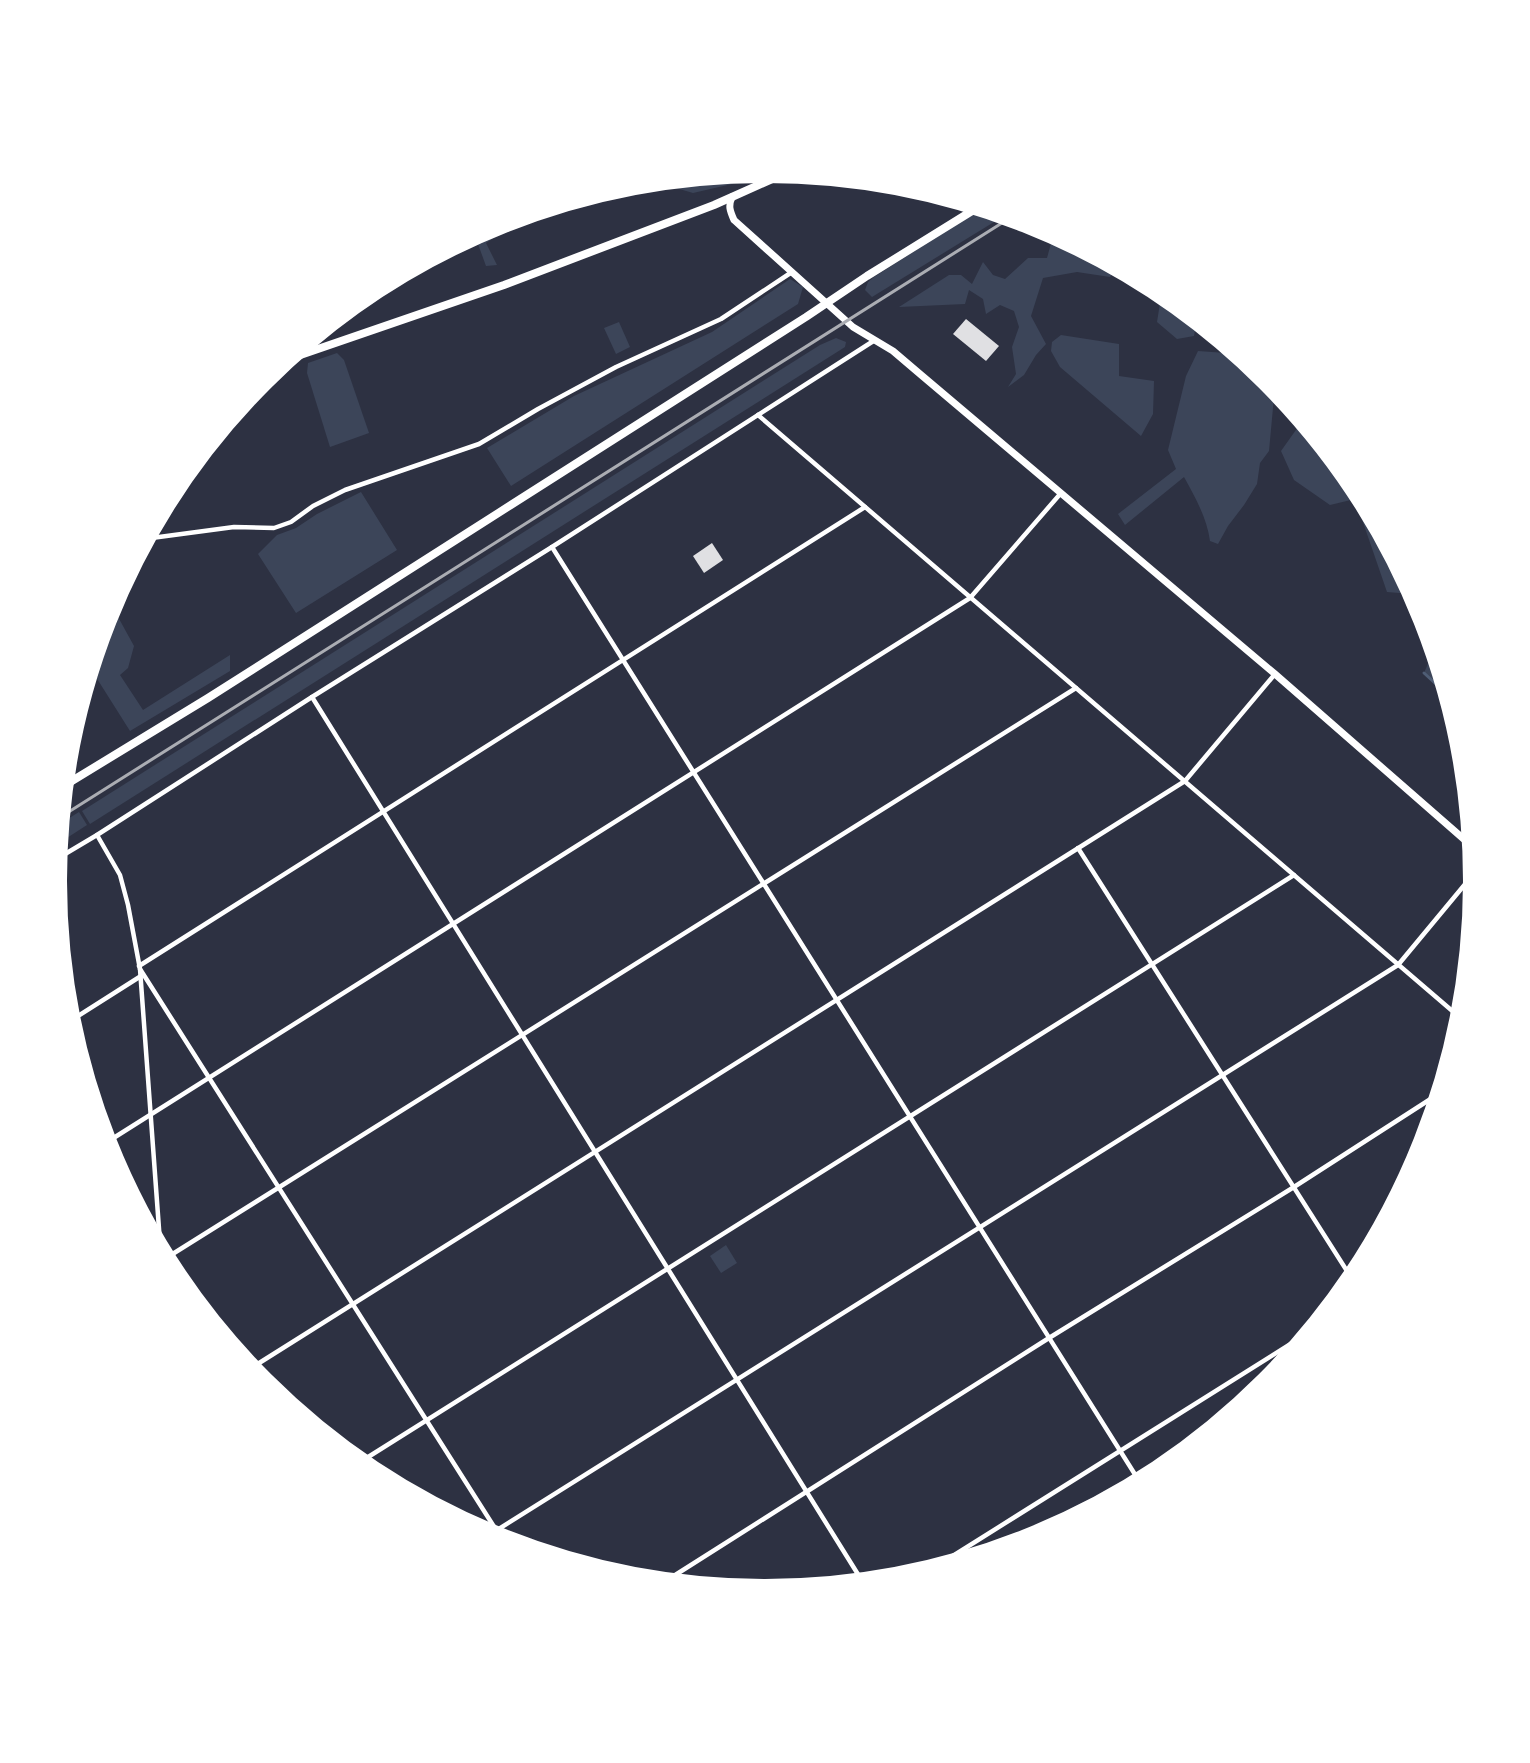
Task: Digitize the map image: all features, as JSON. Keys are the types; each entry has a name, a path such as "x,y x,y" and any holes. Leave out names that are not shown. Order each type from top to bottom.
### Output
{"main road":[{"path":"301,355 504,285 732,198 772,179"},
{"path":"732,198 729,204 734,220 853,327 893,351 1275,674 1465,840"},
{"path":"70,782 226,687 972,211"}],"street":[{"path":"153,538 234,527 274,528 291,522 313,506 345,490 479,444 616,367 721,319 792,272"},
{"path":"64,855 875,340"},
{"path":"758,415 1455,1013"},
{"path":"112,1139 970,598 1061,493"},
{"path":"139,967 865,507"},
{"path":"552,547 1136,1477"},
{"path":"256,1365 1185,781 1275,674"},
{"path":"170,1253 279,1188 1076,688"},
{"path":"312,697 859,1577"},
{"path":"97,835 120,875 142,976 160,1238"},
{"path":"1078,848 1348,1273"},
{"path":"366,1458 1294,875"},
{"path":"142,976 496,1530 1398,964 1467,882"},
{"path":"76,1017 142,976"},
{"path":"672,1577 1049,1338 1294,1187 1433,1096"},
{"path":"946,1560 1296,1341"}],"shaded area":[{"path":"737,180 732,184 693,193 676,188 676,186"},
{"path":"976,212 998,220 872,297 865,290 868,282"},
{"path":"507,229 486,243 497,265 486,266 477,242"},
{"path":"1052,241 1113,272 1110,277 1077,272 1043,278 1031,316 1046,344 1024,375 1008,387 1016,374 1012,347 1019,327 1014,311 1000,305 986,314 983,299 969,290 965,304 899,307 949,275 961,275 972,284 983,262 993,275 1005,279 1028,258 1047,258"},
{"path":"790,279 803,287 798,304 511,486 487,448 574,396 712,332"},
{"path":"1160,302 1195,328 1194,336 1177,339 1157,322"},
{"path":"619,322 630,347 616,354 604,328"},
{"path":"1061,335 1119,344 1119,376 1154,381 1153,414 1141,436 1060,367 1051,351 1052,342"},
{"path":"836,338 846,342 845,347 90,824 82,811 820,345"},
{"path":"1198,351 1227,353 1274,399 1269,451 1260,463 1257,484 1218,544 1210,541 1203,516 1184,477 1125,525 1118,514 1176,469 1168,450 1186,376"},
{"path":"337,353 344,360 369,433 330,447 307,373 308,363"},
{"path":"1299,426 1354,499 1330,505 1294,480 1281,451"},
{"path":"361,492 397,550 296,613 258,554 277,535 296,528 317,514"},
{"path":"1356,503 1373,530 1405,593 1387,592"},
{"path":"116,613 134,646 128,668 120,675 143,710 230,655 230,671 130,731 94,675"},
{"path":"1430,658 1439,687 1424,673"},
{"path":"79,812 87,825 65,839 66,820"},
{"path":"726,1245 737,1263 721,1273 710,1256"}],"building":[{"path":"966,319 999,346 986,361 953,334"},
{"path":"712,543 723,560 704,573 693,556"}],"waterway":[{"path":"1424,673 1439,687"}],"railway":[{"path":"67,813 1004,222"}]}
